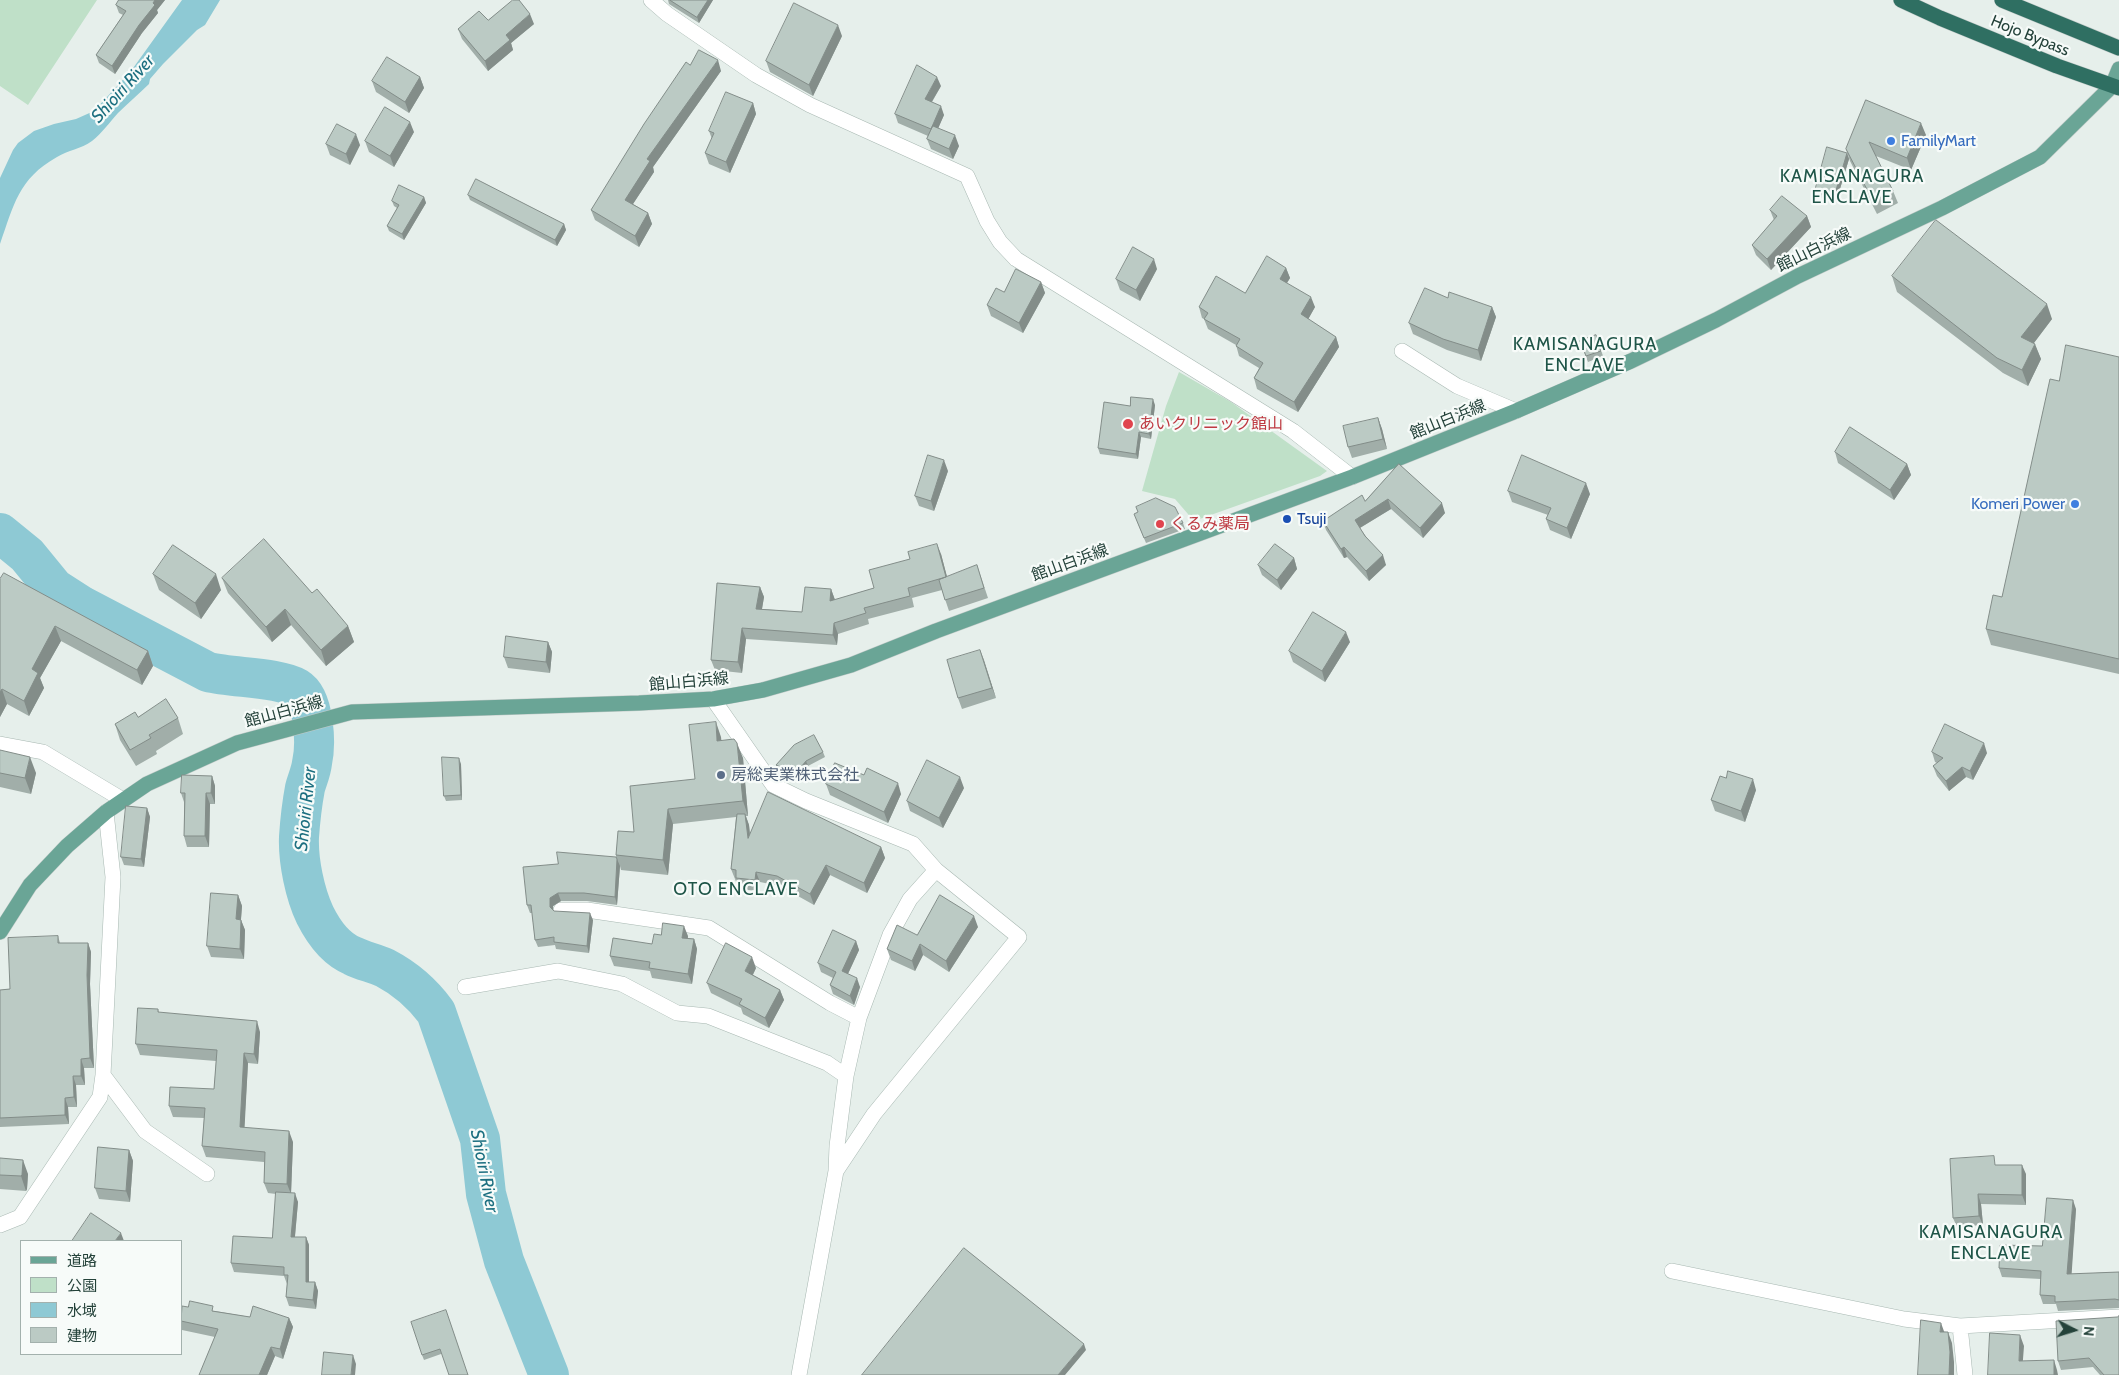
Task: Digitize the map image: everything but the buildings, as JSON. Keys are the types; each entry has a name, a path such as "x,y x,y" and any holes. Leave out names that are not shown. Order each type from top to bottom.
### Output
{"highway":[{"name":"Hojo Bypass","path":"1901,0 1940,18 2115,87"},
{"name":"Hojo Bypass","path":"2002,0 2119,48"}],"main road":[{"name":"館山白浜線","path":"0,932 30,885 67,846 106,812 147,784 238,743 352,712 713,699 764,690 851,665 936,631 1352,477 1516,411 1631,362 1716,320 1798,276 1942,208 2040,157 2115,87 2119,69"}],"street":[{"path":"651,0 666,14 764,80 810,104 968,176 987,221 1000,242 1016,259 1293,431 1352,477"},
{"path":"1402,351 1456,386 1516,411"},
{"path":"713,699 773,785 806,802 913,844 936,870 1019,937 874,1114 836,1170"},
{"path":"0,744 43,752 123,800"},
{"path":"0,1225 20,1217 100,1098 103,1075 113,877 106,812"},
{"path":"799,1375 836,1170 836,1146 846,1076 860,1018 890,935 910,899 936,870"},
{"path":"561,910 587,910 709,928 830,1003 860,1018"},
{"path":"466,987 558,971 622,984 677,1013 708,1016 827,1063 846,1076"},
{"path":"103,1075 145,1132 207,1174"},
{"path":"1672,1271 1904,1319 1960,1326 2119,1317"},
{"path":"1960,1326 1964,1375"}],"green space":[{"path":"0,0 97,0 28,105 0,86"},
{"path":"1179,372 1231,402 1327,471 1320,476 1194,521 1175,499 1142,491 1166,406"}],"water":[{"path":"182,0 220,0 205,25 197,30 163,64 150,79 149,84 118,113 96,138 57,157 34,174 19,194 0,244 0,178 18,143 34,131 76,119 94,111 131,71"}],"waterway":[{"name":"Shioiri River","path":"0,533 27,555 54,588 82,606 208,672 289,684 303,694 311,712 314,745 303,800 299,846 303,877 311,907 326,933 341,949 357,958 385,968 400,977 419,993 436,1012 480,1139 486,1194 504,1261 549,1375"}],"place":[{"name":"FamilyMart","path":"1891,141"},
{"name":"あいクリニック館山","path":"1128,424"},
{"name":"Komeri Power","path":"2075,504"},
{"name":"Tsuji","path":"1287,519"},
{"name":"くるみ薬局","path":"1160,524"},
{"name":"房総実業株式会社","path":"721,775"}],"district":[{"name":"KAMISANAGURA ENCLAVE","path":"1852,187"},
{"name":"KAMISANAGURA ENCLAVE","path":"1585,355"},
{"name":"OTO ENCLAVE","path":"736,890"},
{"name":"KAMISANAGURA ENCLAVE","path":"1991,1243"}]}
